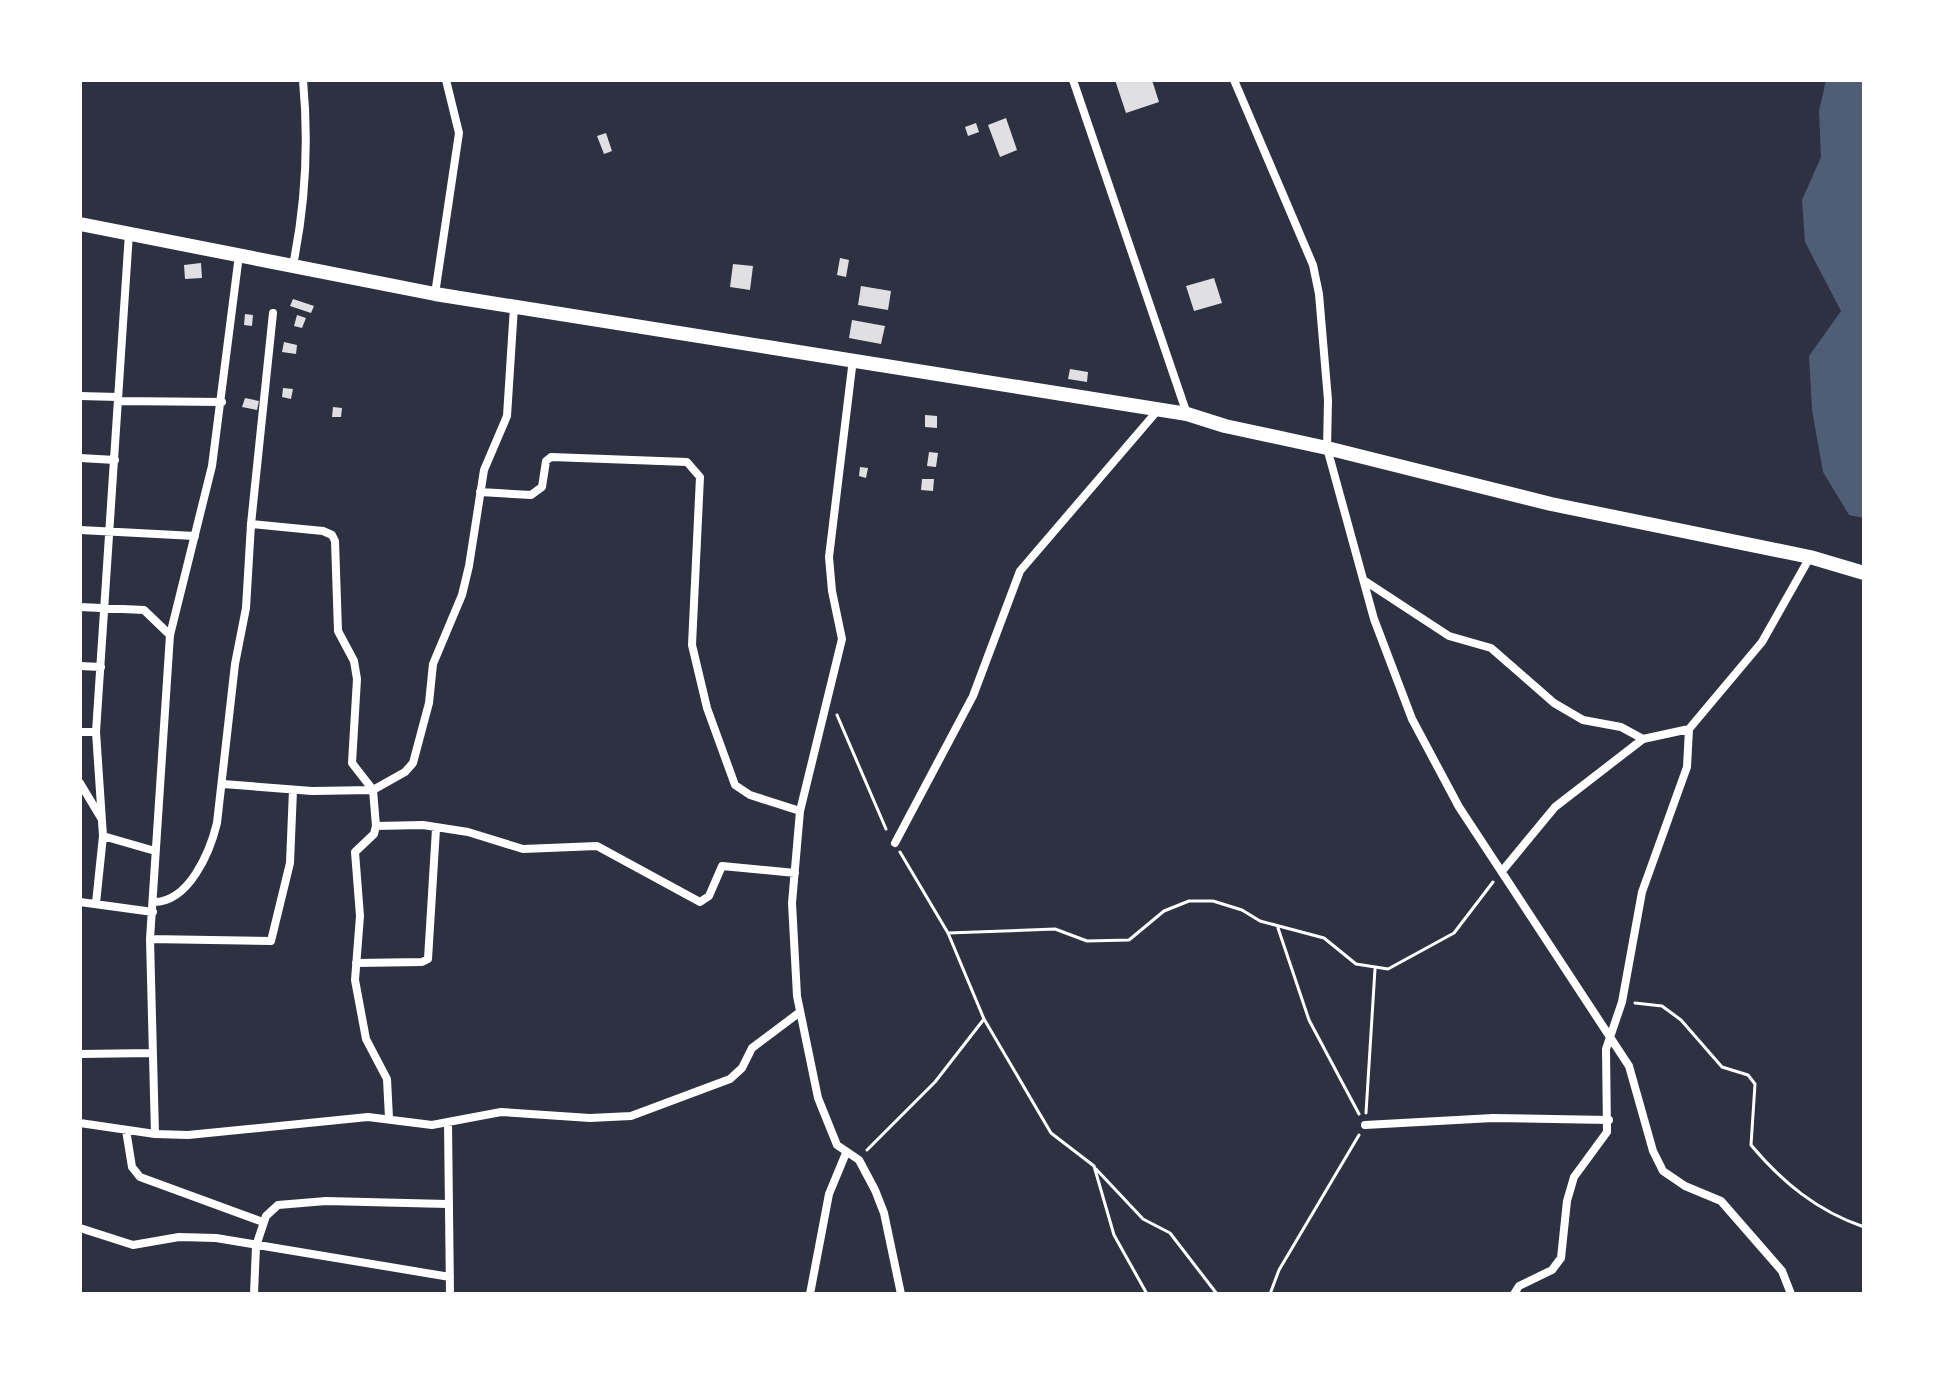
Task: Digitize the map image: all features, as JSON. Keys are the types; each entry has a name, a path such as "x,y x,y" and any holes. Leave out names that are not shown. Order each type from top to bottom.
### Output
{"street":[{"path":"293,265 306,189 303,80"},
{"path":"435,294 459,133 446,80"},
{"path":"1073,80 1187,414"},
{"path":"1234,80 1313,265 1319,294 1328,400 1327,448 1381,639 1412,719 1459,807 1503,870 1634,1078 1653,1151 1663,1171 1685,1186 1712,1194 1728,1207 1782,1271 1791,1294"},
{"path":"80,224 435,294 1187,414 1225,426 1551,504 1810,557 1864,573"},
{"path":"96,903 103,836 96,732 129,233"},
{"path":"155,1134 150,939 170,635 195,536 222,402 239,254"},
{"path":"223,784 293,790 373,790 405,772 413,763 429,703 440,641 462,595 484,470 507,416 514,307"},
{"path":"80,902 153,907 165,902 192,879 214,835 223,784 235,664 246,608 251,524 273,313"},
{"path":"853,359 829,557 842,639 840,660 828,693 800,811 792,903 800,1012 818,1098 837,1145 859,1160 884,1213 901,1294"},
{"path":"80,396 222,402"},
{"path":"895,843 973,696 1020,571 1158,409"},
{"path":"480,492 531,495 542,487 546,461 551,457 687,462 695,468 700,477 692,645 707,708 735,785 750,795 800,811"},
{"path":"80,458 115,460"},
{"path":"251,524 323,531 334,538 338,631 354,661 357,679 352,763 373,790 376,826 374,834 355,852 360,916 356,987 366,1039 387,1079 389,1118"},
{"path":"80,530 195,536"},
{"path":"1503,870 1555,807 1643,739 1689,729 1762,642 1810,557"},
{"path":"1365,581 1449,636 1491,648 1554,703 1573,714 1621,727 1643,739"},
{"path":"80,607 148,612 170,635"},
{"path":"80,666 101,667"},
{"path":"1514,1294 1519,1286 1552,1270 1561,1258 1567,1201 1574,1177 1581,1164 1603,1141 1609,1120 1605,1061 1622,1002 1642,892 1681,790 1691,747 1689,729"},
{"path":"80,732 96,732"},
{"path":"80,783 101,818"},
{"path":"150,939 271,941 290,863 293,790"},
{"path":"376,826 423,825 468,832 523,849 597,846 700,902 709,896 722,866 795,873"},
{"path":"356,963 422,962 428,959 436,829"},
{"path":"103,836 155,851"},
{"path":"80,1123 155,1134 216,1133 368,1117 432,1125 501,1112 590,1118 646,1112 730,1079 742,1068 752,1048 800,1012"},
{"path":"80,1054 151,1053"},
{"path":"1365,1125 1493,1118 1609,1120"},
{"path":"448,1123 450,1294"},
{"path":"126,1130 132,1167 140,1177 263,1222"},
{"path":"810,1294 829,1194 846,1153"},
{"path":"254,1294 256,1246 263,1222 273,1208 284,1203 447,1204"},
{"path":"80,1228 133,1245 194,1237 450,1277"}],"path":[{"path":"828,693 880,819 948,933 984,1019 1051,1133 1094,1166 1117,1195 1143,1219 1170,1233 1217,1294"},
{"path":"948,933 1055,929 1087,941 1129,940 1164,911 1189,901 1226,903 1277,927 1324,938 1356,964 1388,969 1454,933 1503,870"},
{"path":"1277,927 1309,1020 1365,1125"},
{"path":"1270,1294 1279,1270 1365,1125 1375,969"},
{"path":"1622,1002 1662,1006 1681,1020 1722,1067 1748,1075 1755,1084 1751,1145 1777,1177 1838,1218 1864,1227"},
{"path":"859,1160 935,1082 984,1019"},
{"path":"1094,1166 1114,1235 1147,1294"}],"water":[{"path":"1826,80 1864,80 1864,518 1849,515 1823,472 1812,410 1809,356 1841,311 1805,242 1802,200 1821,157 1819,111"}],"building":[{"path":"1115,80 1152,80 1159,102 1126,113"},
{"path":"1006,118 1017,150 1000,157 988,125"},
{"path":"976,123 979,132 968,136 965,127"},
{"path":"606,133 612,151 604,154 597,136"},
{"path":"840,258 849,260 846,277 837,275"},
{"path":"201,263 202,278 185,279 184,265"},
{"path":"733,264 753,266 750,290 730,287"},
{"path":"1214,278 1222,303 1194,311 1186,286"},
{"path":"861,286 891,291 888,310 858,305"},
{"path":"293,299 314,306 311,313 290,306"},
{"path":"245,314 253,315 252,326 244,325"},
{"path":"297,315 306,318 302,328 294,326"},
{"path":"852,320 885,326 881,344 849,338"},
{"path":"284,342 297,345 296,354 282,352"},
{"path":"1070,369 1088,372 1087,382 1068,379"},
{"path":"283,388 293,389 291,399 282,397"},
{"path":"245,398 259,401 257,410 242,407"},
{"path":"333,407 342,408 341,417 332,417"},
{"path":"925,415 937,416 937,428 925,427"},
{"path":"929,452 938,453 936,467 927,466"},
{"path":"860,467 868,468 866,478 859,476"},
{"path":"922,479 934,479 933,491 921,490"}]}
